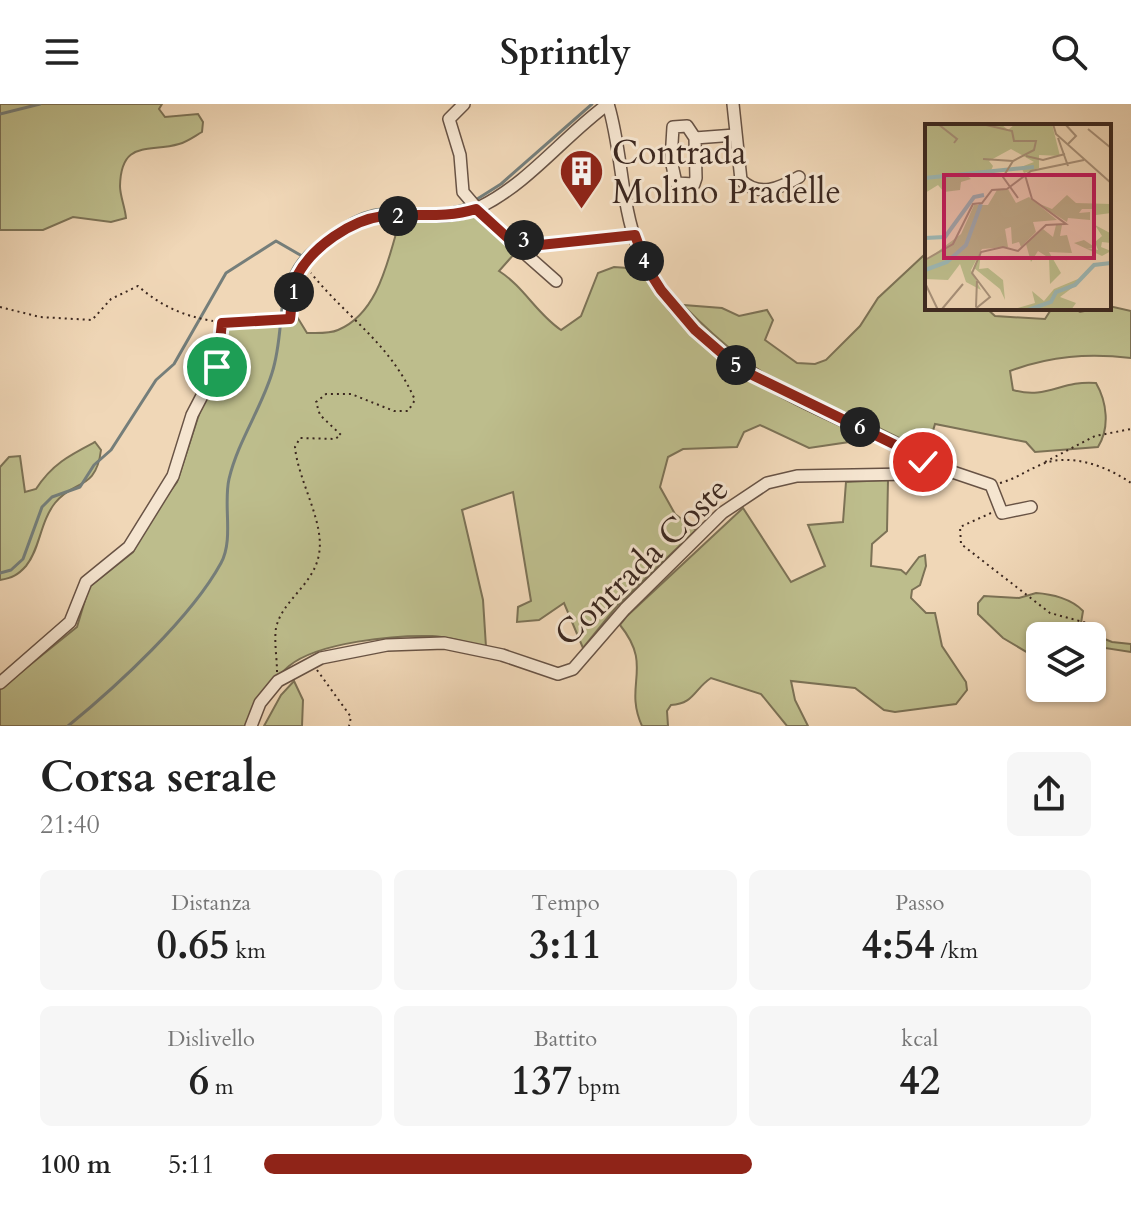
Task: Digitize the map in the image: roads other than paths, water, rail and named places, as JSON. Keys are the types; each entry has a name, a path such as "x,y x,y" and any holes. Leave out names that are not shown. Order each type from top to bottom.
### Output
{"street":[{"path":"464,104 449,119 460,155 463,192 476,209 556,281"},
{"path":"0,683 70,622 86,582 129,547 173,476 192,415 217,367 222,323 290,319 296,278 323,246 365,219 384,216 444,217 476,209 514,184 608,104 617,134 635,235 647,268 695,330 740,369 914,454 923,462 991,485 1000,511 1012,514 1031,507"},
{"path":"733,104 741,180 747,185 769,191 799,177"},
{"path":"687,126 695,138 696,178 694,184 685,186 676,183 673,174 670,132 673,127 687,126"},
{"path":"695,138 735,135"},
{"name":"Contrada Coste","path":"251,726 260,703 278,681 321,658 387,645 444,643 502,655 558,674 573,669 625,609 722,513 767,483 797,476 910,474 921,470 923,462"}],"waterway":[{"path":"0,114 40,104"},
{"path":"474,201 501,184 592,104"},
{"path":"330,233 367,212 398,208 447,209 467,204"},
{"path":"68,726 130,671 172,628 221,563 228,533 229,479 272,373 287,282 306,251 324,237"},
{"path":"0,573 11,570 23,559 42,507 52,497 80,487 94,465 111,450 156,380 174,364 226,273 276,241 302,256"}],"place":[{"name":"Contrada Molino Pradelle","path":"581,211"}]}
